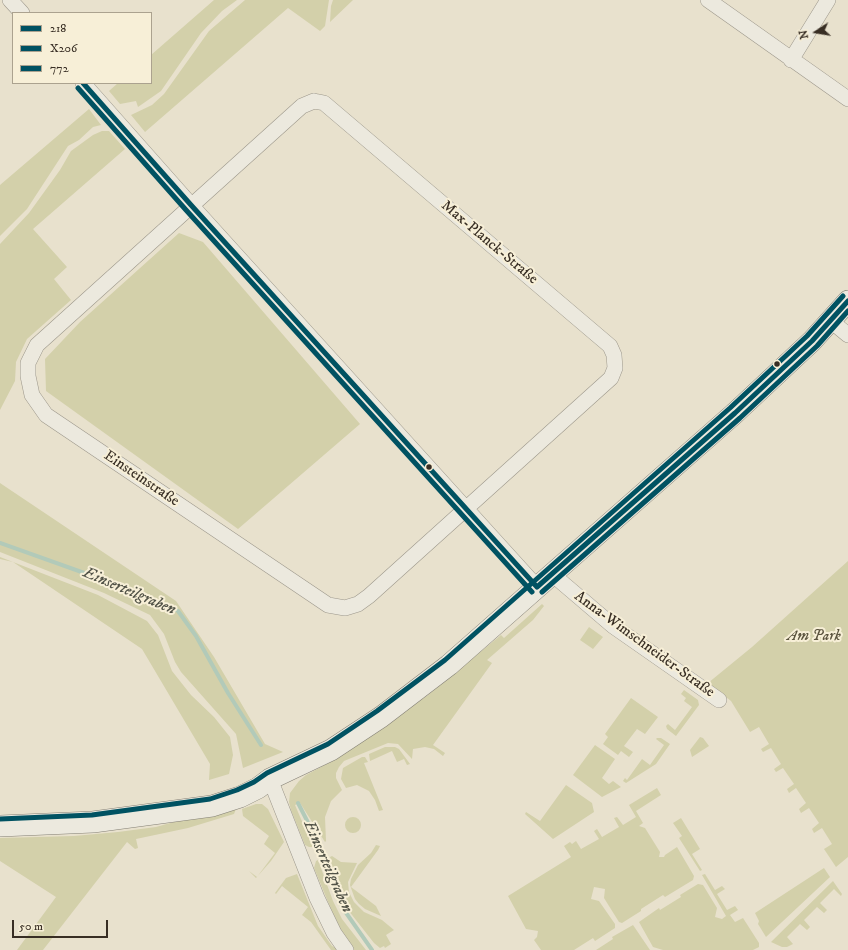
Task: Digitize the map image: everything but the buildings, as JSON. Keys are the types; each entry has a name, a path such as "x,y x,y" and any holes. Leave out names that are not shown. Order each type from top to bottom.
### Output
{"main road":[{"path":"0,826 93,822 165,812 195,810 240,797 258,788 270,779 331,750 381,718 443,670 735,413 831,321 848,301"}],"street":[{"path":"10,0 21,12"},
{"path":"708,0 848,99"},
{"path":"791,60 828,0"},
{"name":"Anna-Wimschneider-Straße","path":"84,84 191,205 466,509 544,580 719,700"},
{"name":"Max-Planck-Straße","path":"191,205 302,106 314,101 324,103 610,346 614,355 615,368 611,378 466,509"},
{"name":"Einsteinstraße","path":"191,205 37,345 28,363 28,376 32,395 46,415 328,605 345,608 358,604 369,596 466,509"},
{"path":"831,321 848,335"},
{"path":"270,779 317,898 334,933 346,950"}],"green space":[{"path":"214,0 237,0 222,11 201,33 161,91 138,107 136,101 120,104 109,91 117,84 152,84 152,54"},
{"path":"245,0 329,0 325,26 320,31 288,8 145,132 131,115 152,105 164,94 209,31"},
{"path":"333,0 353,0 330,22 331,6"},
{"path":"89,109 101,125 93,127 79,140 68,146 27,209 0,236 0,185"},
{"path":"102,131 109,131 125,149 33,229 67,267 54,279 71,300 27,339 16,362 15,381 0,410 0,244 29,213 60,170 71,151 93,135"},
{"path":"179,233 203,242 360,424 238,529 46,391 45,359 80,322"},
{"path":"0,483 176,601 214,657 265,744 283,752 243,768 236,734 181,672 175,662 164,634 150,615 104,593 0,552"},
{"path":"0,557 13,562 0,559"},
{"name":"Am Park","path":"848,561 848,857 836,867 824,849 832,844 822,828 814,833 812,829 819,823 809,808 801,813 799,809 806,803 796,788 789,793 787,789 794,784 783,768 776,772 774,769 781,764 771,748 763,752 761,749 769,744 759,727 750,732 731,701 708,683 752,647"},
{"path":"13,562 98,595 147,621 158,635 172,671 191,695 214,717 230,737 233,755 229,774 209,780 210,764 142,649"},
{"path":"542,604 544,606 533,620 487,660 492,663 433,745 445,753 443,756 434,749 425,747 413,749 412,759 398,744 388,743 344,761 336,773 336,778 342,790 331,801 325,817 325,842 300,803 295,805 313,847 305,845 289,802 290,793 299,781 306,775 338,758 428,695 501,635 504,638"},
{"path":"589,627 603,637 593,649 580,640"},
{"path":"684,690 698,700 699,705 676,736 667,729 666,726 668,724 675,730 692,707 684,701 686,698 681,694"},
{"path":"631,698 658,717 645,734 637,729 624,746 633,752 629,757 621,751 618,755 603,744 608,737 605,734"},
{"path":"700,737 703,738 709,746 692,757 690,750"},
{"path":"661,738 670,744 656,764 626,783 623,781 625,778 627,780 642,759 650,765 664,745 656,739"},
{"path":"595,745 615,759 602,778 609,784 613,781 621,787 602,797 573,775"},
{"path":"385,747 395,747 399,749 410,764 407,765 404,759 397,762 392,751 370,761 369,754"},
{"path":"362,757 365,757 368,762 364,763 383,810 379,811 375,800 369,791 357,785 346,788 341,779 343,768"},
{"path":"566,785 592,803 594,812 553,839 525,814 526,812 540,821"},
{"path":"657,788 661,795 636,811 643,823 639,826 645,828 660,852 659,857 664,857 677,847 694,876 693,880 665,897 663,895 622,923 619,922 604,898 605,889 594,887 591,899 599,901 615,924 615,928 595,941 593,938 574,950 541,950 534,940 537,937 538,931 526,929 508,896 571,857 564,846 570,842 572,844 576,841 581,849 599,839 594,831 597,829 602,837 619,827 614,818 617,817 623,825 636,817 629,805"},
{"path":"238,804 234,814 188,828 136,839 138,848 135,849 127,842 43,950 17,950 56,897 0,861 0,838 74,836 156,827"},
{"path":"256,804 262,804 268,809 284,842 271,861 258,876 275,853 264,844 269,836 243,816 242,809"},
{"path":"350,817 356,817 361,822 359,831 356,833 350,833 345,828 345,822"},
{"path":"681,818 700,849 692,854 702,870 700,871 679,838 682,836 673,823"},
{"path":"376,845 380,846 378,850 351,887 376,906 381,916 365,909 359,904 355,899 350,885 351,879 358,865 371,853"},
{"path":"332,856 341,862 357,863 348,882 349,892 354,902 364,912 382,920 394,930 386,935 391,944 385,948 384,946 380,948 374,943 345,906 335,880 330,857"},
{"path":"318,860 333,901 342,919 366,950 354,950 338,926 314,868 316,861"},
{"path":"824,868 830,877 766,937 758,924 759,921 755,913"},
{"path":"297,874 318,926 332,946 341,950 331,950 311,922 302,915 308,907 282,886 276,894 275,893 286,878"},
{"path":"705,874 715,890 722,886 725,889 717,894 727,910 735,906 738,910 730,915 735,922 743,918 759,943 759,947 753,950 663,950 653,947 639,922 659,908 660,910 681,897 680,895 698,884 703,885 717,908 715,917 722,919 726,916 702,875"},
{"path":"833,881 842,894 841,896 834,889 820,903 827,910 824,913 817,907 804,920 810,927 807,930 800,924 787,937 793,944 787,947 782,947 771,942"},
{"path":"633,925 650,950 596,950 613,939 612,937"}],"waterway":[{"name":"Einserteilgraben","path":"0,543 118,585 178,611 196,636 228,693 261,745"},
{"name":"Einserteilgraben","path":"298,803 318,842 342,907 372,950"}],"transit line":[{"name":"218","path":"84,84 191,205 537,587"},
{"name":"X206","path":"78,88 186,210 532,592"},
{"name":"772","path":"0,819 92,815 210,799 237,790 254,782 267,773 328,744 377,711 445,660 730,408 807,336 843,296"},
{"name":"218","path":"537,587 735,413 812,341 848,301"},
{"name":"X206","path":"542,592 740,418 817,346 848,311"}]}
